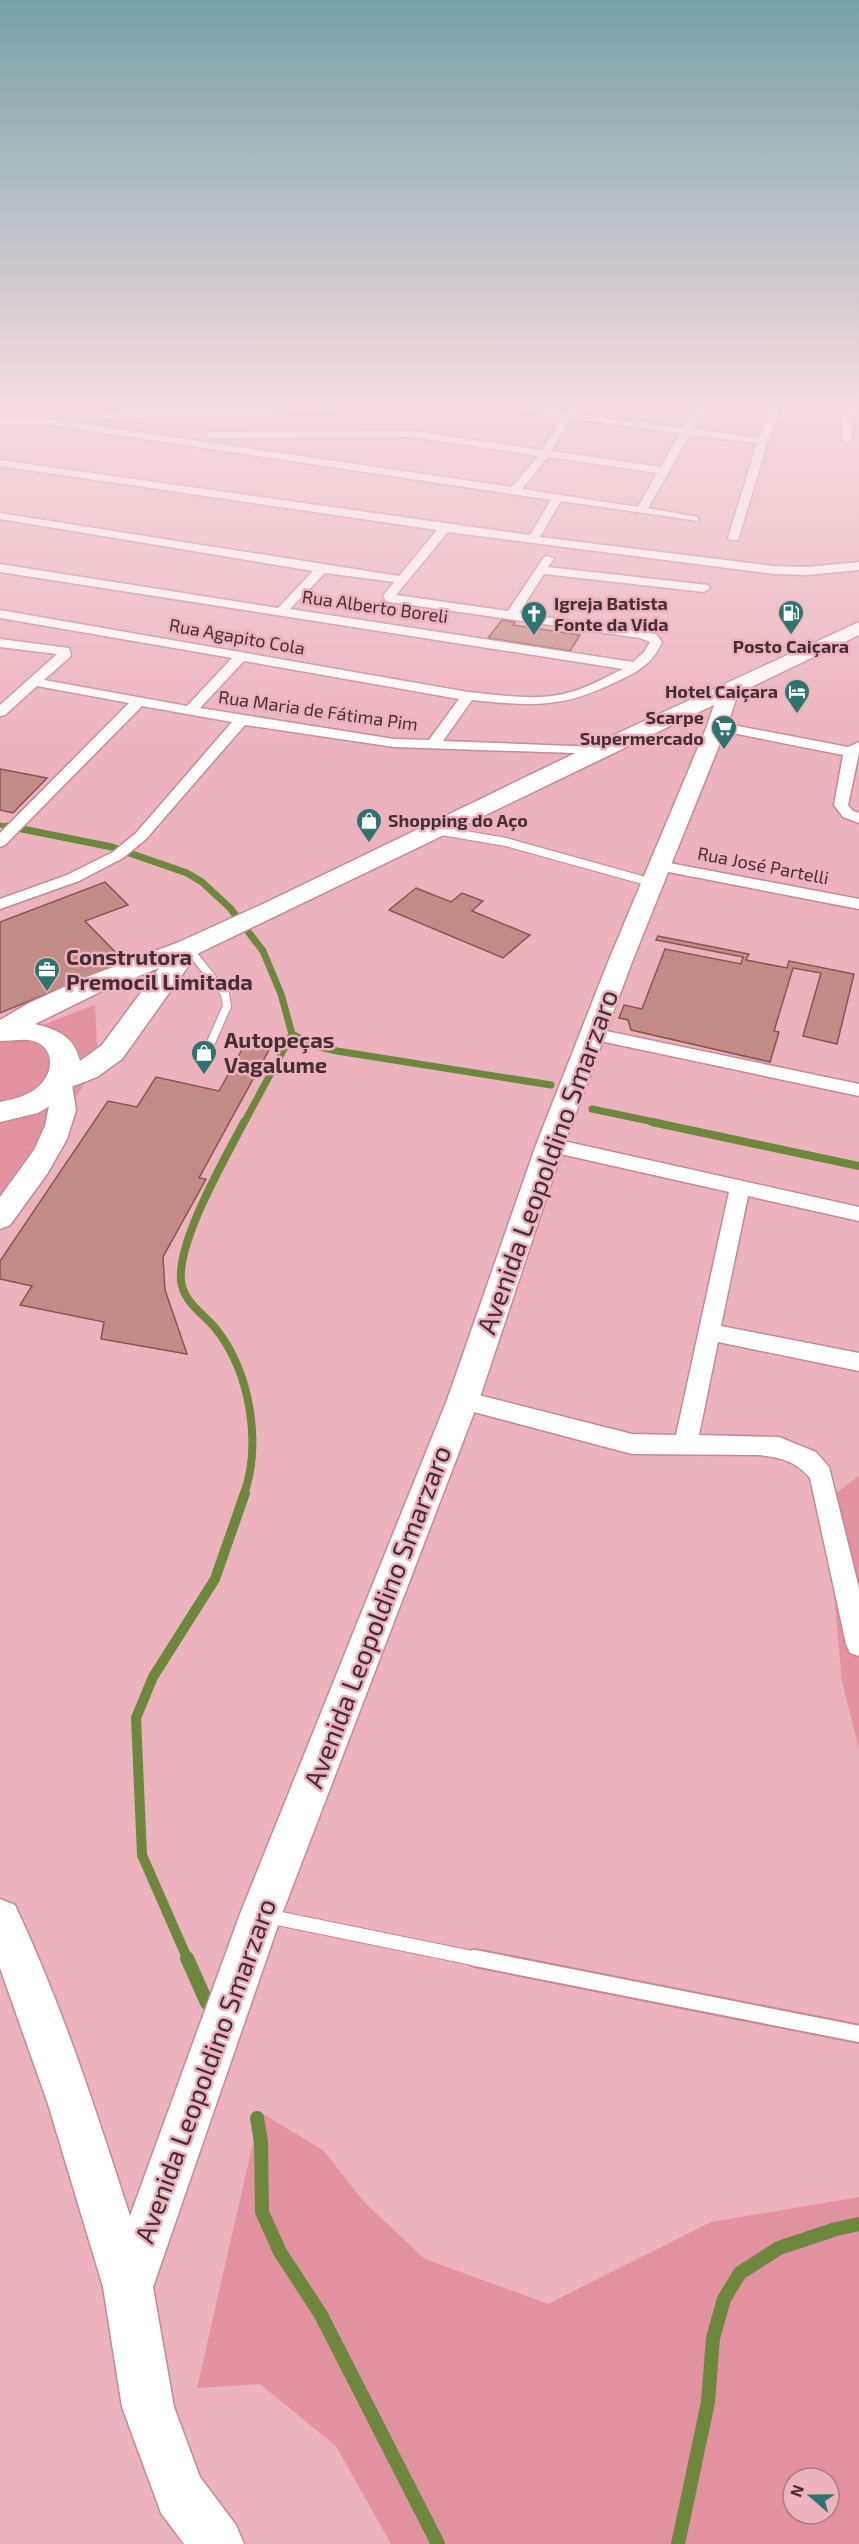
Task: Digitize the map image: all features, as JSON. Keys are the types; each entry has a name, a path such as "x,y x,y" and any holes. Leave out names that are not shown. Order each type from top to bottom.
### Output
{"highway":[{"path":"1,1031 39,1009 85,988 188,948 274,909 598,751 859,628"},
{"path":"0,1112 37,1102 60,1082 87,1070 112,1052 188,948"},
{"path":"1,1031 30,1031 54,1040 66,1055 67,1065 60,1082"}],"street":[{"path":"41,523 402,580"},
{"path":"409,523 774,570 807,571 859,566"},
{"path":"532,540 543,523"},
{"path":"734,538 739,523"},
{"path":"445,528 389,596 394,600 651,637 656,642 653,651 638,667"},
{"path":"511,616 559,543"},
{"name":"Rua Alberto Boreli","path":"0,568 478,640 638,667"},
{"path":"281,612 322,569"},
{"path":"541,570 704,588"},
{"name":"Rua Agapito Cola","path":"0,614 468,696 554,700 574,696 638,667"},
{"path":"0,643 64,651 63,657 0,712"},
{"path":"191,710 241,656"},
{"name":"Rua Maria de Fátima Pim","path":"35,682 242,720 394,743 598,751"},
{"name":"Avenida Leopoldino Smarzaro","path":"217,2544 180,2494 148,2407 128,2287 261,1914 463,1400 550,1145 592,1034 717,726 729,690"},
{"path":"434,744 468,696"},
{"path":"9,833 139,701"},
{"path":"0,904 73,878 118,855 132,844 242,720"},
{"path":"717,726 855,749 841,805 848,814 859,818"},
{"name":"Rua José Partelli","path":"656,874 859,904"},
{"path":"592,1034 859,1090"},
{"path":"0,1218 39,1163 54,1136 63,1112 60,1082"},
{"path":"550,1145 859,1214"},
{"path":"685,1446 740,1187"},
{"path":"708,1332 859,1362"},
{"path":"463,1400 632,1444 758,1445 779,1447 808,1459 821,1474 859,1644"},
{"path":"0,1920 22,1968 71,2104 128,2287"}],"lane":[{"path":"435,830 506,842 656,874"},
{"path":"188,948 225,994 228,1006 202,1063"},
{"path":"261,1914 654,1995 859,2034"}],"shaded area":[{"path":"95,1005 98,1064 0,1209 0,1041"},
{"path":"859,1476 859,1749 842,1682 831,1562 833,1495"},
{"path":"260,2112 324,2151 364,2202 425,2259 548,2304 711,2222 859,2197 859,2544 391,2544 336,2446 260,2384 197,2388"}],"building":[{"name":"Igreja Batista Fonte da Vida","path":"502,620 515,622 513,625 580,635 570,651 488,638"},
{"path":"0,769 47,778 13,813 0,810"},
{"path":"105,882 128,905 85,921 125,962 0,1013 0,922"},
{"path":"416,888 451,902 462,893 483,901 472,911 530,935 503,958 389,910"},
{"path":"658,936 749,954 746,960 787,968 789,961 854,974 837,1044 803,1036 821,973 793,968 774,1031 779,1032 770,1062 631,1030 628,1020 619,1018 624,1005 642,1009 665,949 741,964 743,957 656,940"},
{"path":"244,1046 269,1050 199,1178 206,1179 163,1257 165,1290 187,1354 101,1339 104,1322 20,1305 32,1286 0,1279 0,1261 108,1101 137,1107 156,1077 219,1091"}],"waterway":[{"path":"0,825 14,828"},
{"path":"7,826 112,847 187,873 202,882 230,908 263,951 281,994 292,1034"},
{"path":"244,1123 292,1034"},
{"path":"292,1034 315,1046 337,1051 551,1085"},
{"path":"592,1109 659,1123"},
{"path":"244,1122 202,1203 192,1227 181,1270 184,1293 228,1346 245,1387 252,1431 252,1453 244,1494"},
{"path":"652,1122 859,1166"},
{"path":"188,1960 142,1855 136,1718 153,1677 215,1579 245,1493"},
{"path":"187,1958 207,2003"},
{"path":"257,2118 261,2142 262,2212 280,2252 321,2315 438,2544"},
{"path":"678,2544 708,2402 713,2338 724,2299 740,2273 779,2248 836,2229 859,2224"}],"place":[{"name":"Posto Caiçara","path":"791,636"},
{"name":"Igreja Batista Fonte da Vida","path":"534,637"},
{"name":"Hotel Caiçara","path":"797,715"},
{"name":"Scarpe Supermercado","path":"724,751"},
{"name":"Shopping do Aço","path":"369,844"},
{"name":"Construtora Premocil Limitada","path":"47,993"},
{"name":"Autopeças Vagalume","path":"204,1076"}]}
